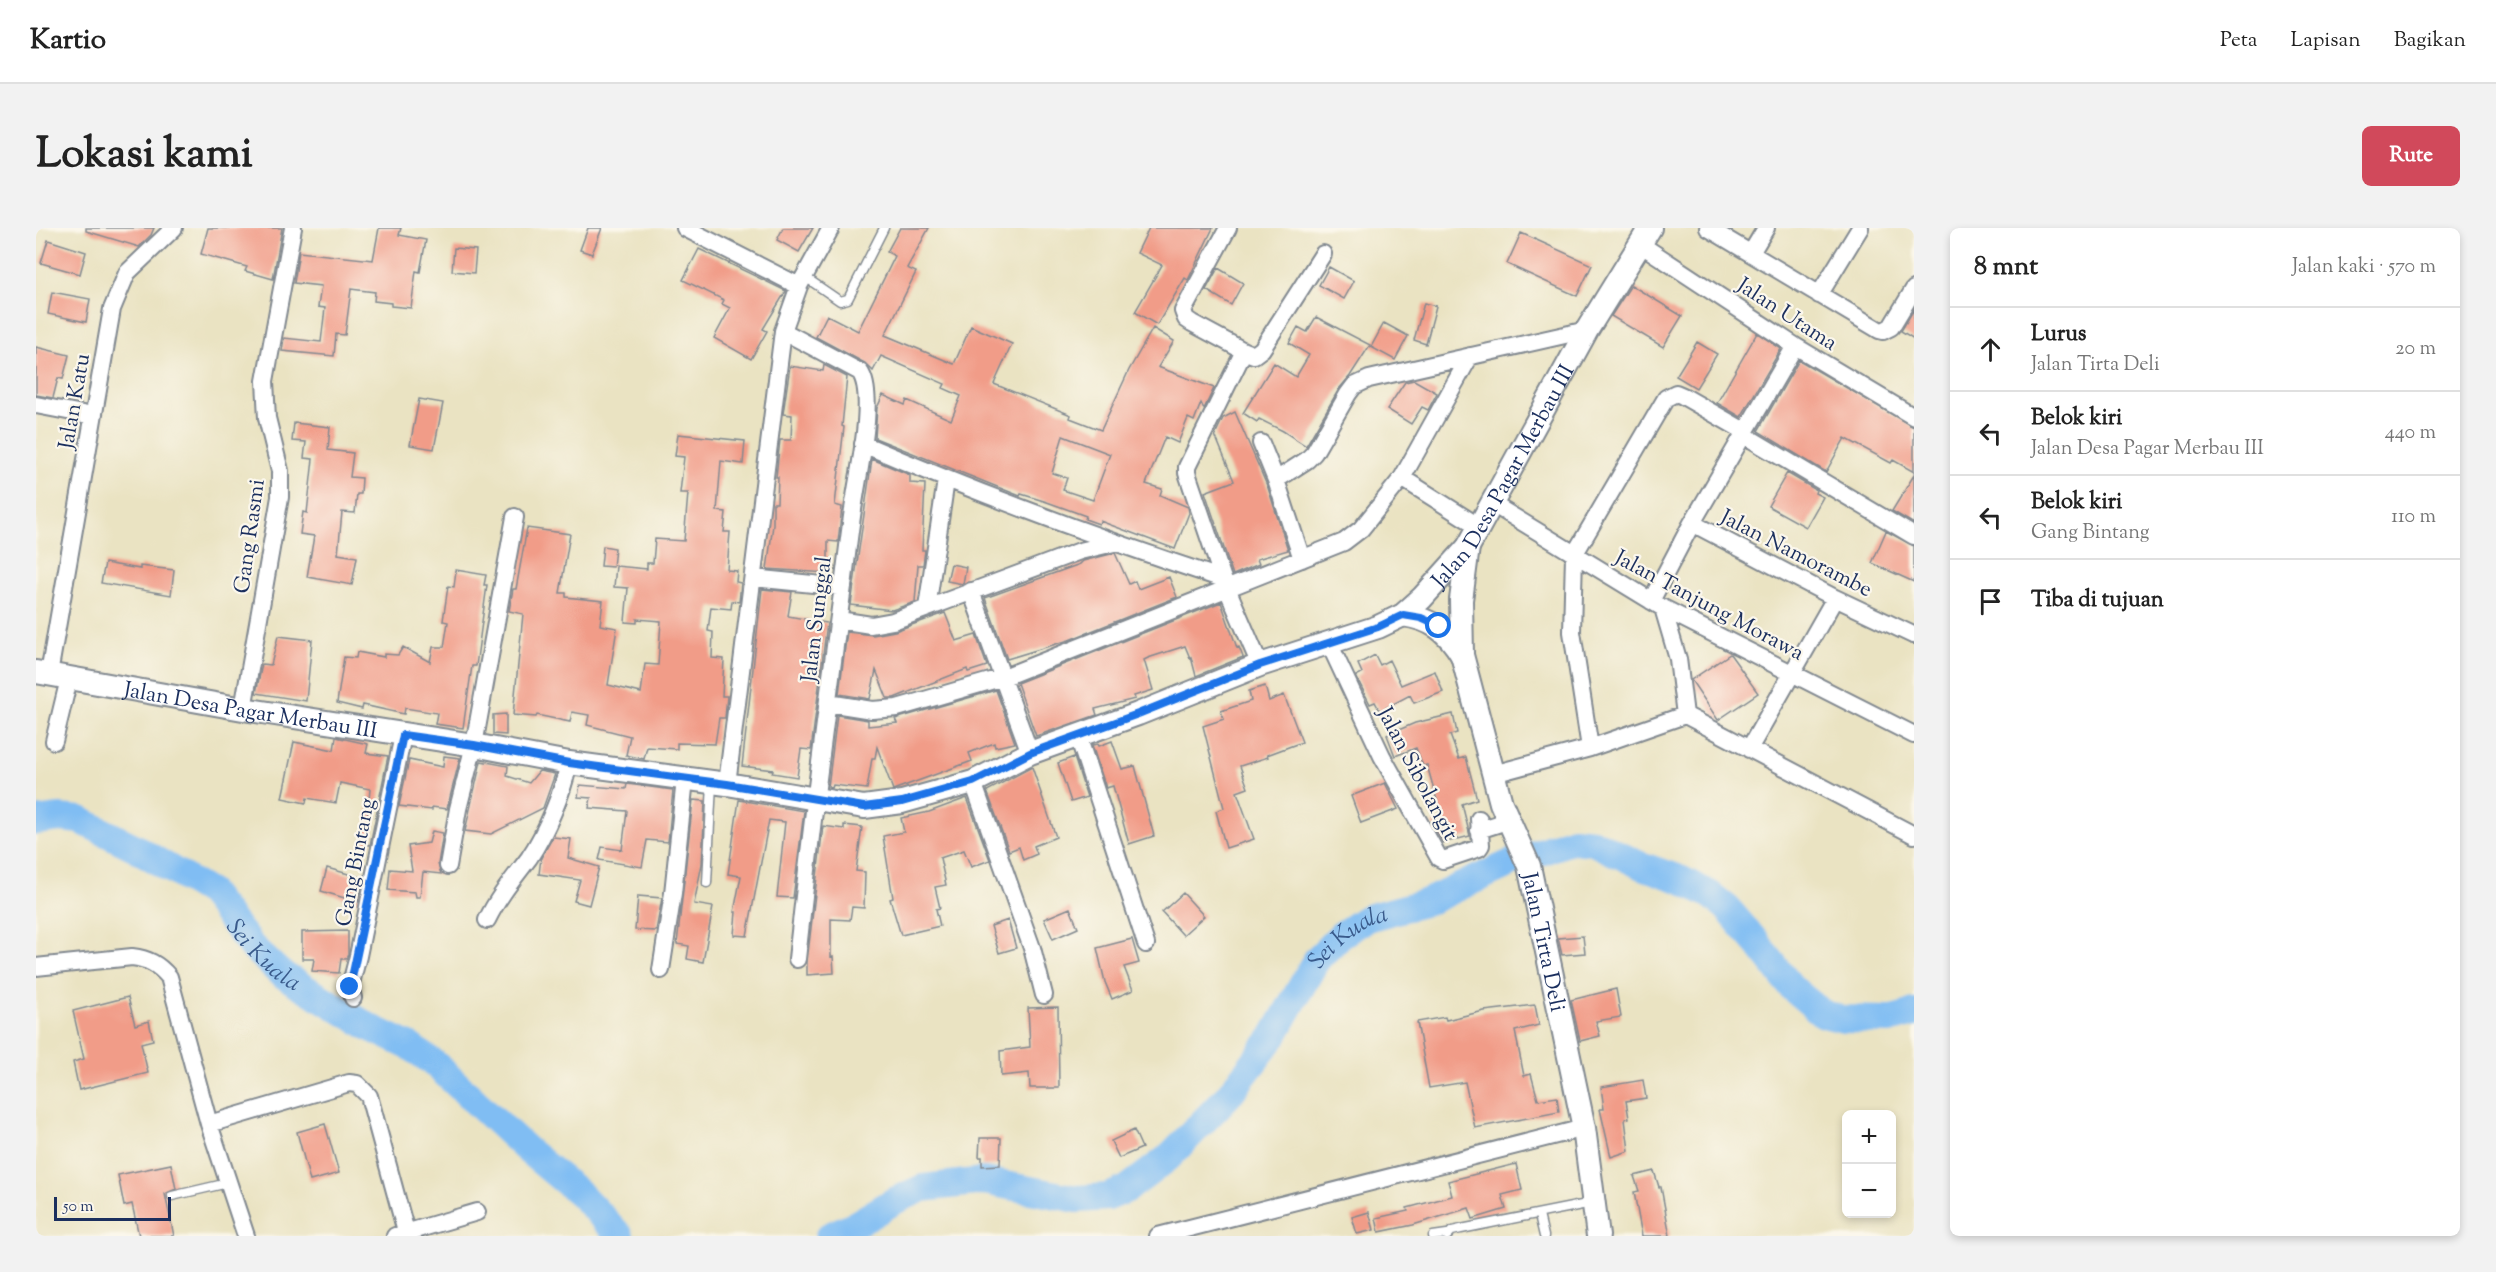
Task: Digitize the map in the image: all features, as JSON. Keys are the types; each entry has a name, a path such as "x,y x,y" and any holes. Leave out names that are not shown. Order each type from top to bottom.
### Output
{"street":[{"name":"Jalan Katu","path":"54,741 51,675 112,309 127,273 174,228"},
{"name":"Gang Rasmi","path":"243,709 280,496 280,471 267,418 265,381 293,228"},
{"path":"685,228 802,282"},
{"path":"720,783 753,578 783,331 802,282 831,228"},
{"path":"1228,228 1183,311 1186,319 1192,323 1254,355 1262,349 1323,254"},
{"path":"1708,228 1883,331 1892,327 1914,290"},
{"path":"1751,253 1766,228"},
{"path":"1819,294 1860,228"},
{"name":"Jalan Desa Pagar Merbau III","path":"51,675 243,709 474,745 569,763 720,783 816,800 864,807 902,802 973,782 1030,753 1260,665 1378,627 1403,615 1422,598 1468,547 1587,330 1645,236"},
{"name":"Jalan Utama","path":"1645,236 1796,346 1914,417"},
{"path":"1276,480 1314,453 1348,394 1361,381 1587,330"},
{"name":"Jalan Sunggal","path":"783,331 860,372 864,381 866,406 864,444 847,544 797,959"},
{"path":"1685,715 1678,659 1657,605 1692,523 1796,346"},
{"path":"1244,351 1187,467 1187,473 1226,584 1260,665"},
{"path":"828,703 872,710 897,708 1004,677 1226,584 1302,559 1353,537 1402,478 1470,356"},
{"path":"1590,748 1572,632 1574,555 1666,398 1676,393 1683,396 1914,536"},
{"path":"36,405 93,416"},
{"path":"1261,443 1276,480 1302,559"},
{"path":"864,444 946,480 1226,584"},
{"path":"1402,478 1478,526"},
{"path":"927,608 946,480"},
{"name":"Jalan Tanjung Morawa","path":"1491,503 1657,605 1914,735"},
{"path":"448,866 458,809 474,745 515,517"},
{"name":"Jalan Namorambe","path":"1692,523 1835,598 1913,635"},
{"path":"839,620 871,625 882,624 1080,551 1114,543"},
{"name":"Jalan Tirta Deli","path":"1468,547 1461,600 1462,655 1508,823 1529,867 1584,1128 1598,1236"},
{"path":"753,578 843,587"},
{"path":"971,591 1030,753"},
{"path":"1749,749 1835,598"},
{"name":"Jalan Tirta Deli","path":"1403,615 1421,618 1439,626 1452,639 1462,655"},
{"name":"Jalan Sibolangit","path":"1329,643 1382,756 1438,858 1443,860 1479,848 1481,845 1479,825 1508,823"},
{"path":"1493,774 1590,748 1685,715 1914,835"},
{"name":"Gang Bintang","path":"353,998 350,987 403,735"},
{"path":"1078,736 1146,944"},
{"path":"487,920 511,881 530,856 560,797 569,763"},
{"path":"661,970 673,893 685,779"},
{"path":"973,782 1029,939 1044,995"},
{"path":"36,968 132,957 146,959 169,976 209,1124 246,1236"},
{"path":"209,1124 349,1083 357,1084 369,1096 401,1234 477,1212"},
{"path":"1158,1236 1584,1128"}],"lane":[{"path":"802,282 840,301 848,299 884,228"},
{"path":"707,883 720,783"},
{"path":"172,1196 228,1183"},
{"path":"1433,1236 1447,1235 1461,1228 1593,1203"},
{"path":"1539,1215 1544,1236"}],"building":[{"path":"86,228 154,228 151,235 139,247 86,231"},
{"path":"208,228 282,228 273,279 245,271 247,267 201,254"},
{"path":"379,228 401,228 399,235 426,240 420,272 416,271 411,308 374,301 375,292 351,289 345,335 336,334 334,356 282,351 284,338 321,342 325,308 318,307 321,286 294,283 299,252 373,260"},
{"path":"588,228 602,228 592,254 580,250"},
{"path":"783,228 813,228 799,252 777,240"},
{"path":"900,228 929,228 907,268 916,272 885,335 954,364 971,326 1012,344 994,384 1071,415 1070,418 1101,430 1129,370 1153,328 1174,341 1158,367 1214,388 1204,409 1201,403 1194,421 1188,418 1178,443 1165,437 1146,484 1162,489 1160,495 1188,507 1189,513 1175,549 1100,521 1099,524 1085,519 1086,516 1047,502 1021,494 1020,496 875,438 877,408 883,395 905,405 907,400 951,420 961,396 943,388 945,384 881,356 873,371 865,363 816,337 827,315 858,331 895,256 887,252","holes":["1063,436 1110,454 1093,500 1063,490 1067,478 1052,473"]},
{"path":"1149,228 1213,228 1188,280 1185,278 1157,325 1135,312 1162,265 1137,253"},
{"path":"1521,233 1592,265 1577,296 1507,264"},
{"path":"48,240 86,252 80,274 41,263"},
{"path":"454,248 476,250 474,273 452,271"},
{"path":"699,249 786,291 763,329 767,331 751,359 714,338 730,308 722,304 724,300 683,280"},
{"path":"1329,267 1354,281 1344,299 1319,285"},
{"path":"1218,268 1243,283 1231,305 1206,290"},
{"path":"1631,285 1682,316 1663,347 1611,316"},
{"path":"52,292 90,299 86,322 48,314"},
{"path":"1424,303 1436,306 1426,344 1414,340"},
{"path":"1914,309 1914,339 1901,331"},
{"path":"1316,317 1370,345 1339,389 1306,446 1283,431 1259,419 1257,422 1243,413 1274,363 1296,377 1309,355 1289,343 1298,327 1307,332"},
{"path":"1384,323 1408,336 1395,360 1371,347"},
{"path":"1757,333 1781,349 1741,417 1717,403"},
{"path":"1697,342 1717,354 1696,388 1676,376"},
{"path":"36,347 69,355 63,379 58,378 53,398 36,395"},
{"path":"1799,360 1914,427 1914,472 1893,460 1891,463 1845,438 1826,472 1758,431"},
{"path":"824,365 847,377 835,505 842,507 838,542 828,541 828,573 767,569 773,525 773,503 777,503 778,477 776,477 780,440 791,440 792,415 783,414 790,366 823,371"},
{"path":"1414,380 1437,393 1428,410 1422,407 1411,424 1387,409 1405,382"},
{"path":"419,399 443,403 434,449 410,445"},
{"path":"1235,412 1268,488 1288,550 1257,559 1259,564 1233,575 1205,492 1234,481 1215,435 1223,418"},
{"path":"294,423 330,427 328,450 353,453 350,477 362,478 361,494 357,494 355,513 342,512 338,554 357,557 352,585 307,577 314,536 300,534 303,512 307,513 313,459 304,458 306,442 292,441"},
{"path":"678,434 745,441 743,464 721,461 717,511 726,512 724,532 730,532 727,570 737,571 736,582 741,583 739,602 732,601 731,609 711,607 708,631 713,632 712,658 724,659 722,696 727,696 725,718 719,718 715,744 677,743 677,749 647,747 644,759 626,755 630,736 587,725 589,715 572,712 570,722 537,715 536,717 513,715 523,614 509,611 513,589 516,589 527,528 570,534 560,593 566,593 566,597 603,601 600,625 617,628 608,685 641,693 645,664 658,665 661,621 637,619 637,623 625,622 628,588 614,587 616,566 647,569 647,563 653,563 655,539 684,541 688,493 680,493 684,457 675,456"},
{"path":"872,459 910,475 910,483 925,484 922,550 925,550 923,565 918,565 915,602 892,610 851,605"},
{"path":"1787,473 1816,490 1815,493 1823,497 1806,527 1768,506"},
{"path":"1914,475 1914,524 1892,511"},
{"path":"1886,531 1914,546 1914,582 1872,563"},
{"path":"603,546 615,548 613,567 601,566"},
{"path":"1115,553 1129,584 1135,581 1138,589 1169,577 1177,597 1069,640 1007,659 985,598 1083,561"},
{"path":"105,563 140,569 140,566 174,570 171,595 101,583"},
{"path":"951,564 966,567 963,584 947,581"},
{"path":"456,570 486,575 484,585 487,585 476,666 472,666 463,728 435,724 437,713 405,708 404,714 363,705 362,709 337,703 344,657 356,658 357,652 384,657 384,654 398,655 403,647 430,662 433,647 444,647 448,622 443,621 448,586 454,587"},
{"path":"762,589 792,592 788,616 827,623 811,750 801,749 797,777 772,773 773,770 742,766"},
{"path":"1221,602 1237,648 1239,647 1243,657 1196,676 1191,657 1185,646 1148,658 1144,660 1153,690 1134,696 1135,699 1095,709 1097,715 1036,736 1017,683"},
{"path":"945,613 956,641 976,635 987,666 968,672 967,669 894,698 887,698 876,670 870,699 839,694 847,632 873,635 895,631"},
{"path":"278,636 312,640 306,701 256,693 262,664 271,665"},
{"path":"1730,654 1758,693 1718,720 1691,680"},
{"path":"1375,655 1380,665 1389,660 1401,685 1435,671 1443,692 1414,703 1410,695 1380,711 1375,702 1370,704 1356,676 1362,673 1358,664"},
{"path":"1265,686 1269,701 1284,695 1302,742 1240,766 1248,788 1237,792 1254,839 1226,848 1216,811 1224,808 1203,726 1224,719 1221,711 1251,701 1249,691"},
{"path":"996,690 1015,743 995,747 994,743 969,753 972,761 893,790 877,747 875,758 872,758 867,789 833,785 832,788 828,787 837,715 868,720 868,726 897,723 895,719"},
{"path":"506,714 506,735 493,734 493,715"},
{"path":"1453,714 1457,733 1450,735 1459,759 1466,757 1477,799 1462,804 1470,836 1443,843 1432,824 1443,822 1427,765 1423,766 1416,748 1395,756 1387,735 1415,723"},
{"path":"336,737 368,744 366,753 388,756 370,845 365,844 370,789 340,783 336,803 307,798 306,803 282,798 294,742 334,750"},
{"path":"1112,741 1122,769 1135,766 1154,836 1129,844 1113,786 1106,788 1092,745 1098,744 1099,746"},
{"path":"444,756 460,758 447,809 432,807 432,810 399,806 409,760 443,767"},
{"path":"1074,757 1087,797 1071,802 1058,763"},
{"path":"481,761 508,766 507,776 529,783 539,771 555,774 543,808 491,834 465,831"},
{"path":"1032,767 1056,837 1034,846 1037,854 1023,860 1019,847 1009,851 987,791"},
{"path":"1385,783 1398,809 1361,823 1351,796"},
{"path":"627,784 673,790 668,842 647,840 642,867 599,860 602,847 622,850 627,811 589,808 591,798 578,797 580,785 626,789"},
{"path":"967,798 990,860 971,867 964,850 940,858 946,885 935,887 940,908 936,909 940,926 901,935 890,899 893,898 883,836 904,832 901,818 929,812"},
{"path":"693,800 705,801 702,864 694,904 713,907 703,962 687,959 689,946 677,944"},
{"path":"739,800 804,811 793,898 777,897 785,822 769,820 747,936 734,935 736,912 734,912 741,876 728,874"},
{"path":"844,825 862,827 856,871 865,872 864,908 852,907 850,920 831,919 831,957 833,956 834,973 807,975 823,826 844,829"},
{"path":"432,831 443,833 438,864 441,874 423,872 420,897 416,897 415,892 388,890 390,869 412,871 408,846 429,843"},
{"path":"553,837 571,839 568,858 599,867 589,905 574,901 580,880 539,874 541,858"},
{"path":"327,868 363,878 358,902 321,891"},
{"path":"1183,893 1204,916 1183,935 1162,912"},
{"path":"638,896 662,898 656,931 635,930"},
{"path":"1070,908 1078,928 1053,939 1044,919"},
{"path":"1008,920 1016,948 999,953 991,926"},
{"path":"348,931 348,954 346,959 341,959 339,973 312,971 314,959 302,959 302,932"},
{"path":"1583,936 1585,953 1562,955 1558,938"},
{"path":"1132,939 1139,963 1124,967 1133,990 1112,999 1105,982 1097,948"},
{"path":"1616,989 1621,1017 1596,1021 1600,1036 1580,1041 1571,1000"},
{"path":"128,997 135,1025 149,1021 153,1040 141,1043 148,1073 79,1090 73,1062 84,1059 73,1011"},
{"path":"1535,1005 1539,1025 1515,1031 1524,1076 1531,1074 1538,1100 1557,1097 1559,1112 1475,1128 1465,1082 1429,1088 1417,1022 1445,1017 1446,1020 1484,1011"},
{"path":"1058,1007 1059,1088 1030,1088 1029,1073 1001,1076 1000,1051 1030,1047 1028,1008"},
{"path":"1643,1080 1646,1098 1626,1101 1629,1118 1625,1119 1629,1151 1611,1157 1600,1109 1604,1109 1601,1087"},
{"path":"325,1124 339,1173 310,1181 297,1132"},
{"path":"1134,1130 1142,1148 1119,1158 1111,1141"},
{"path":"980,1138 1001,1138 1000,1165 982,1166 982,1157 979,1157"},
{"path":"171,1164 176,1189 165,1194 174,1236 139,1236 132,1204 124,1206 118,1175"},
{"path":"1516,1164 1522,1190 1502,1195 1506,1209 1473,1219 1469,1208 1413,1225 1379,1232 1376,1218 1408,1211 1407,1208 1452,1196 1448,1181"},
{"path":"1654,1171 1659,1187 1661,1187 1670,1236 1642,1236 1634,1192 1639,1191 1634,1176"},
{"path":"1369,1212 1374,1230 1357,1234 1352,1217"}],"waterway":[{"name":"Sei Kuala","path":"36,821 60,818 80,820 136,848 210,893 251,946 280,973 371,1028 411,1047 434,1063 527,1150 580,1194 620,1236"},
{"name":"Sei Kuala","path":"829,1236 923,1188 984,1181 1077,1199 1108,1197 1127,1189 1168,1158 1228,1096 1273,1037 1317,959 1341,935 1367,918 1427,902 1513,862 1573,840 1593,842 1640,865 1682,880 1711,895 1727,908 1792,988 1823,1014 1843,1019 1889,1020 1914,1013"}],"route":[{"path":"350,987 403,735 474,745 569,763 727,784 864,807 902,802 973,782 1030,753 1138,714 1260,665 1378,627 1403,615 1421,618 1439,626"}]}
